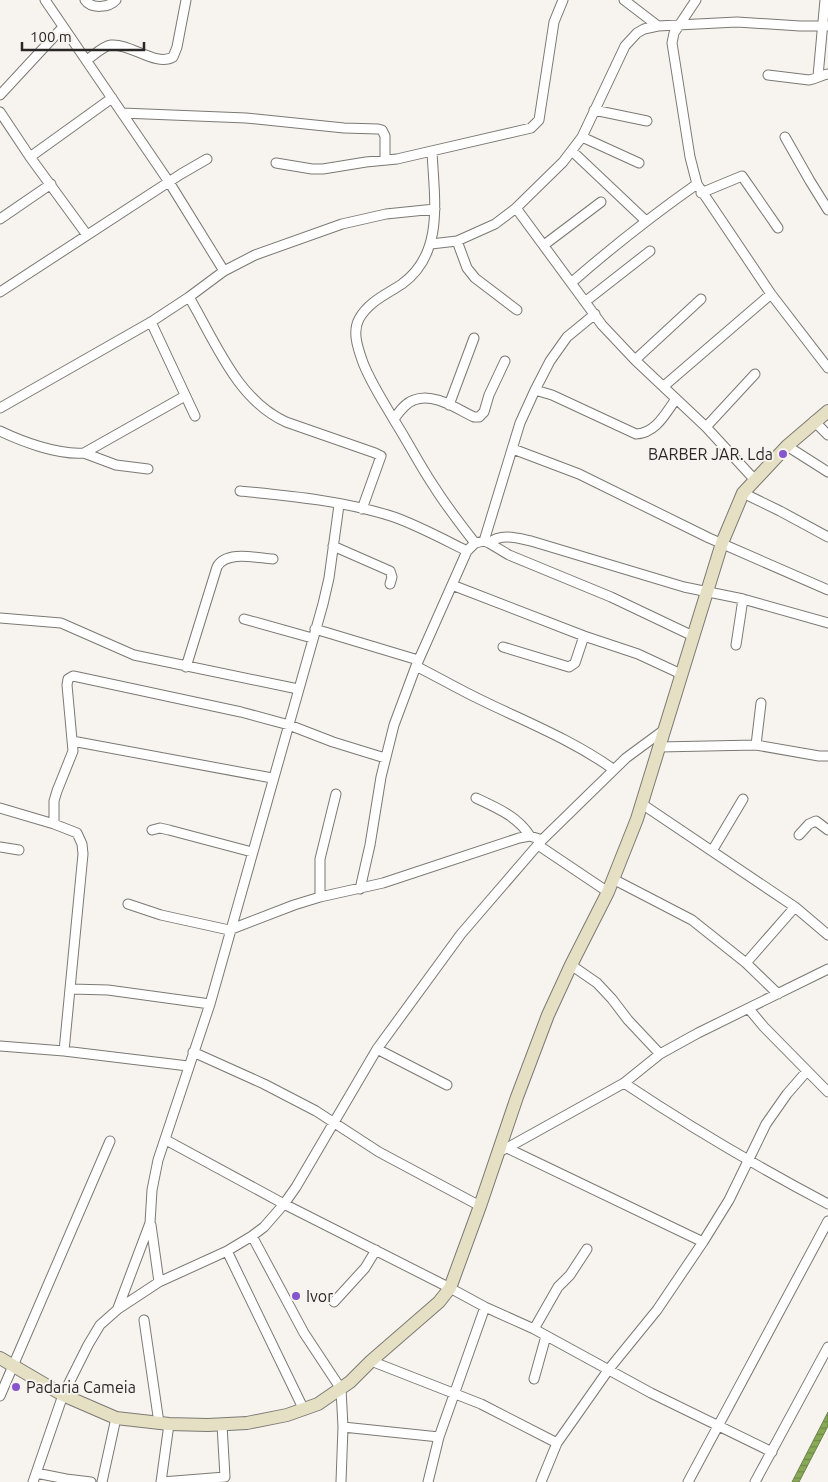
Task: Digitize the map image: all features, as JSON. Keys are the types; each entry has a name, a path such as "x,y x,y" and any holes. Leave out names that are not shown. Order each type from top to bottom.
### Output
{"street":[{"path":"45,0 88,60 224,271"},
{"path":"84,0 87,4 93,6 108,5 116,0"},
{"path":"88,60 105,48 113,45 156,58 166,59 173,57 177,47 186,0"},
{"path":"276,163 323,169 432,151 531,128 538,123 554,22 563,0"},
{"path":"624,0 658,26"},
{"path":"696,0 674,33 672,44 690,158 699,189 771,294 828,368"},
{"path":"818,76 825,26 825,0"},
{"path":"431,244 457,241 495,224 516,208 572,151 582,137 625,46 637,33 644,29 658,26 736,22 825,26"},
{"path":"0,95 63,27"},
{"path":"768,75 813,80 818,76 828,74"},
{"path":"30,157 112,98"},
{"path":"594,110 647,121"},
{"path":"0,112 87,235"},
{"path":"122,114 246,118 344,128 378,129 382,130 385,136 385,160"},
{"path":"582,137 639,163"},
{"path":"785,137 828,210"},
{"path":"432,151 435,209 431,244 419,270 377,300 358,320 356,340 362,362 434,487 483,542 509,555 612,597 693,636"},
{"path":"572,151 646,222"},
{"path":"0,292 168,182 207,159"},
{"path":"571,283 605,253 646,222 699,189 742,176 778,228"},
{"path":"0,219 51,184"},
{"path":"544,245 601,202"},
{"path":"516,208 602,325 635,360 706,427 754,479"},
{"path":"0,408 151,322 224,271 256,255 342,224 386,214 435,209"},
{"path":"457,241 467,268 475,278 517,310"},
{"path":"586,301 650,251"},
{"path":"664,386 771,294"},
{"path":"189,297 229,367 255,402 286,422 380,456 362,509"},
{"path":"635,360 701,299"},
{"path":"483,542 520,423 535,390 550,361 567,337 595,314"},
{"path":"151,322 195,416"},
{"path":"449,405 474,338"},
{"path":"394,419 404,406 414,400 424,398 436,400 474,417 479,417 505,361"},
{"path":"706,427 755,374"},
{"path":"535,390 552,395 636,434 644,434 651,431 676,399"},
{"path":"0,431 25,442 74,454 84,453 186,396"},
{"path":"0,1358 63,1394 116,1418 164,1424 222,1425 247,1423 304,1410 318,1404 341,1389 430,1310 450,1288 502,1150 548,1015 570,965 610,886 642,804 722,543 743,493 754,479 787,446 828,411"},
{"path":"814,421 828,435"},
{"path":"787,446 828,472"},
{"path":"513,449 580,474 722,543 828,590"},
{"path":"84,453 116,464 148,468"},
{"path":"240,491 295,496 362,509 396,518 466,551"},
{"path":"743,493 828,537"},
{"path":"159,1282 150,1223 152,1190 158,1160 210,1004 272,778 289,725 329,578 339,505"},
{"path":"360,888 370,844 385,758 394,726 417,663 466,551 496,538 516,538 707,592 743,599 828,623"},
{"path":"333,546 390,571 392,577 390,584"},
{"path":"186,667 221,561 227,558 273,559"},
{"path":"452,585 584,636 638,654 681,674"},
{"path":"736,644 743,599"},
{"path":"0,618 60,623 134,654 186,667 298,689"},
{"path":"244,619 313,634 417,663 467,693 589,752 614,770"},
{"path":"503,648 569,667 575,663 584,636"},
{"path":"54,824 54,801 73,751 67,681 73,676 241,712 289,725 332,742 385,758"},
{"path":"756,745 761,703"},
{"path":"91,1482 35,1477 63,1394 100,1325 118,1309 159,1282 227,1250 264,1227 296,1187 377,1049 460,934 540,843 614,770 664,730"},
{"path":"72,741 272,778"},
{"path":"659,747 756,745 824,756 828,763"},
{"path":"320,896 320,858 336,794"},
{"path":"476,798 507,813 525,828 530,836 610,886 692,920 746,963 778,994"},
{"path":"712,851 743,800"},
{"path":"642,804 795,907 828,935"},
{"path":"0,808 77,833 82,844 83,854 64,1051"},
{"path":"799,835 809,824 816,821 828,830"},
{"path":"152,830 160,828 252,852"},
{"path":"128,904 161,915 229,930 320,896 360,888 427,870 519,838 530,836"},
{"path":"0,847 19,850"},
{"path":"746,963 795,907"},
{"path":"570,965 597,983 660,1054"},
{"path":"502,1150 624,1083 660,1054 698,1033 828,969"},
{"path":"71,989 108,990 210,1004"},
{"path":"750,1009 828,1092"},
{"path":"0,1046 64,1051 188,1066"},
{"path":"377,1049 447,1085"},
{"path":"193,1052 264,1084 316,1111 379,1152 480,1206"},
{"path":"542,1482 557,1443 609,1370 657,1310 703,1242 729,1200 766,1124 787,1094 807,1071"},
{"path":"624,1083 747,1160 828,1204"},
{"path":"166,1140 284,1204 484,1307 534,1329 651,1393 718,1424 772,1452"},
{"path":"0,1396 110,1141"},
{"path":"502,1150 703,1242"},
{"path":"688,1482 828,1221"},
{"path":"118,1309 150,1223"},
{"path":"252,1236 304,1333 341,1389 343,1427 341,1482"},
{"path":"534,1329 558,1286 570,1276 587,1249"},
{"path":"227,1250 304,1410"},
{"path":"334,1302 365,1268 376,1250"},
{"path":"428,1482 439,1437 453,1393 484,1307"},
{"path":"144,1320 164,1424 161,1482 225,1477 222,1425"},
{"path":"534,1379 546,1336"},
{"path":"755,1482 828,1346"},
{"path":"371,1361 501,1414 557,1443"},
{"path":"102,1482 116,1418"},
{"path":"343,1427 439,1437"}],"shaded area":[{"path":"828,1412 828,1426 799,1482 792,1482"}],"place":[{"name":"BARBER JAR. Lda","path":"783,454"},
{"name":"Ivor","path":"296,1296"},
{"name":"Padaria Cameia","path":"16,1387"}]}
